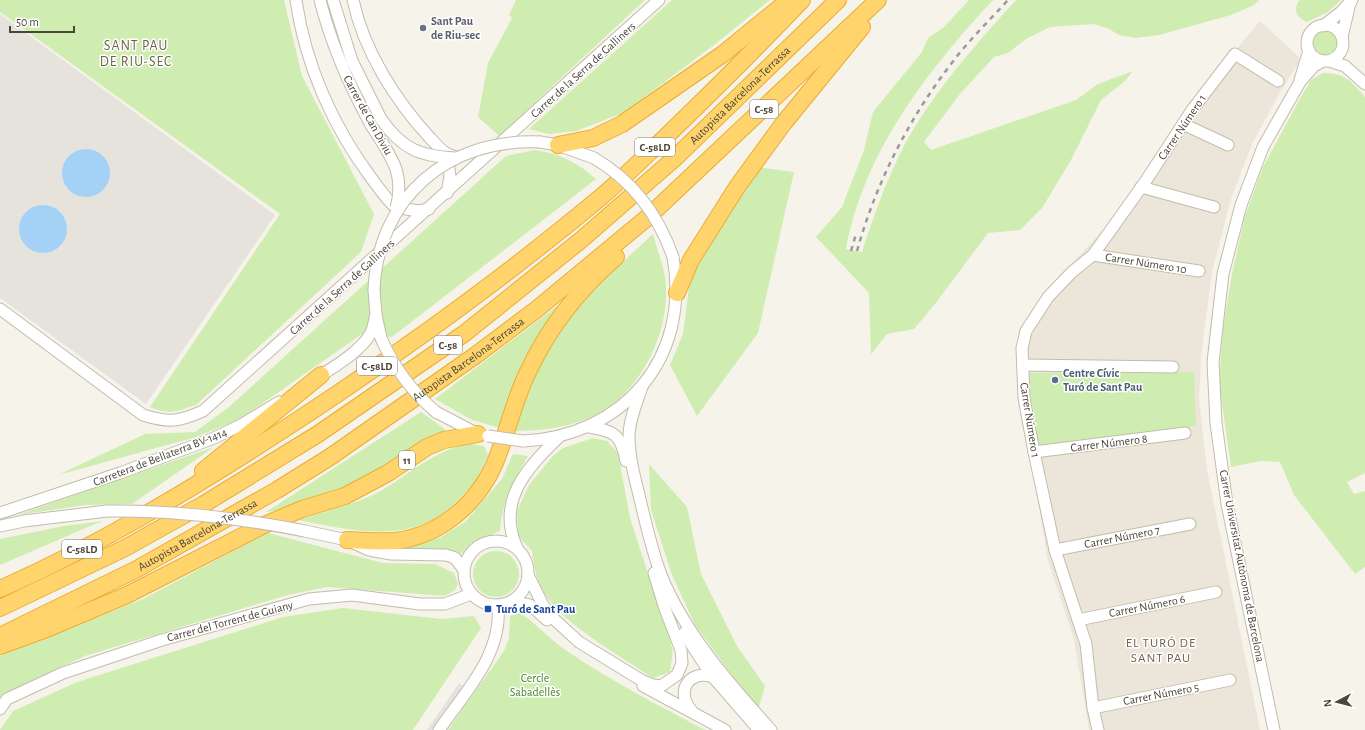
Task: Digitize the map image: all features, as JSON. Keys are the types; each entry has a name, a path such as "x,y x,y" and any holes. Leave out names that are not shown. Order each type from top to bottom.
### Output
{"highway":[{"path":"558,145 590,139 622,124 729,49 790,0"},
{"name":"C-58LD","path":"0,589 29,576 115,531 187,490 303,417 416,340 496,282 601,197 634,168 750,55 802,0"},
{"name":"Autopista Barcelona-Terrassa","path":"0,608 124,548 204,504 318,434 465,333 581,240 674,159 838,0"},
{"name":"Autopista Barcelona-Terrassa","path":"0,636 135,570 212,528 330,457 412,401 501,337 648,217 878,0"},
{"path":"677,293 692,260 741,181 783,124 883,0"},
{"path":"347,540 396,541 414,537 437,528 448,521 475,497 494,466 526,374 543,342 560,316 575,298 629,245 648,217"},
{"path":"161,504 321,375"},
{"name":"11","path":"0,646 104,606 262,526 302,509 345,496 373,481 427,447 444,440 483,435"}],"street":[{"path":"296,0 310,58 333,115 359,162 389,202 395,207 405,210 418,211 430,208"},
{"name":"Carrer de Can Diviu","path":"320,0 340,62 353,93 370,125 392,158 397,170 400,189 395,214"},
{"name":"Carrer de Can Diviu","path":"333,0 352,61 381,119 392,134 407,147 432,157 455,157 491,153"},
{"path":"353,0 371,51 391,86 423,130 451,156 447,193"},
{"name":"Carrer de la Serra de Galliners","path":"0,309 143,415 163,420 185,420 209,408 659,0"},
{"path":"1323,26 1351,1"},
{"path":"1326,61 1338,56 1351,1"},
{"path":"1357,75 1342,42 1333,27 1323,26 1316,28 1309,35 1309,50 1316,58 1345,66 1357,75 1365,84"},
{"name":"Carrer Universitat Autònoma de Barcelona","path":"1300,82 1309,50"},
{"name":"Carrer Número 1","path":"1098,730 1093,708 1086,644 1055,550 1024,398 1022,348 1026,331 1048,297 1072,272 1093,255 1183,124 1235,54 1278,81"},
{"name":"Carrer Universitat Autònoma de Barcelona","path":"1274,730 1227,504 1216,423 1213,362 1222,274 1241,205 1263,146 1300,82 1314,66 1326,61"},
{"path":"1183,124 1228,145"},
{"path":"540,142 558,145 594,158 619,175 636,190 651,210 667,240 673,257 677,293 675,317 668,343 660,361 642,387 618,409 589,427 558,437 523,441 483,435 436,412 421,399 392,362 382,338 376,314 374,290 377,258 387,229 395,214 418,185 451,156 501,143 540,142"},
{"path":"1141,187 1214,207"},
{"path":"389,202 393,222 389,245"},
{"name":"Carrer Número 10","path":"1093,255 1199,271"},
{"name":"Carretera de Bellaterra BV-1414","path":"0,513 120,473 214,438 241,425 321,375 363,343 371,332 376,314"},
{"path":"1023,365 1173,367"},
{"path":"642,387 624,437 625,454 643,540 681,650 682,662 677,675 654,687"},
{"path":"589,427 606,430 624,437"},
{"name":"Carrer Número 8","path":"1034,452 1185,433"},
{"path":"513,601 525,587 528,575 528,566 524,556 517,548 509,526 510,510 518,486 535,461 558,437"},
{"path":"624,437 649,540 662,576 685,622 712,661 771,730"},
{"path":"0,526 24,521 107,511 167,512 214,515 305,530 347,540 369,550 391,554 446,555 455,558 464,570 466,585 472,594 480,601 498,605 513,601 530,605 541,613 577,646 654,687"},
{"name":"Carrer Número 7","path":"1055,550 1190,524"},
{"path":"464,570 472,553 480,546 489,542 500,541 517,548"},
{"path":"654,573 676,619 707,676 760,730"},
{"path":"528,575 539,599 555,620 579,642 654,687 695,715 726,730"},
{"name":"Carrer Número 6","path":"1078,620 1216,592"},
{"name":"Carrer del Torrent de Guiany","path":"0,709 7,700 63,673 162,640 309,600 352,595 420,604 446,604 472,594"},
{"path":"439,730 488,660 498,628 498,605"},
{"path":"695,715 687,706 683,694 685,686 692,679 707,676 723,682 765,730"},
{"name":"Carrer Número 5","path":"1093,708 1230,680"}],"shaded area":[{"path":"0,14 275,215 146,404 0,298"},
{"path":"1260,21 1298,56 1299,62 1279,94 1252,144 1231,199 1212,272 1201,356 1199,399 1207,470 1260,730 1089,730 1074,640 1048,561 1021,400 1017,353 1026,319 1052,284 1111,222 1199,94"},
{"path":"459,683 467,689 439,730 427,730"}],"green space":[{"path":"0,0 284,0 302,76 374,214 361,252 196,405 173,412 157,410 150,407 280,214 0,12"},
{"path":"516,0 645,0 499,136 478,117 488,63 512,18 509,15"},
{"path":"672,0 770,0 714,45 623,113 576,131 549,134 529,129"},
{"path":"969,0 993,0 968,27 922,84 883,146 867,179 855,213 846,249 862,252 889,179 905,144 915,127 935,96 957,68 1016,0 1259,0 1254,5 1231,15 1159,35 1136,38 1119,35 1109,29 1094,24 1050,27 1026,39 1008,53 994,57 960,94 924,142 931,150 1076,100 1098,84 1133,71 1124,82 1101,100 1071,160 1042,208 1020,230 988,233 935,304 914,329 887,334 871,354 869,293 816,237 842,207 864,150 873,112 922,52 928,38 943,28"},
{"path":"1300,0 1341,0 1328,12 1307,22 1298,16 1296,10"},
{"path":"1325,31 1330,32 1336,38 1336,48 1330,54 1325,55 1320,54 1314,48 1313,43 1314,38 1320,32"},
{"path":"1323,73 1331,73 1342,76 1356,86 1365,97 1365,473 1347,482 1354,494 1365,491 1365,567 1355,574 1294,495 1280,462 1261,461 1231,467 1219,383 1223,328 1232,274 1245,216 1263,167 1302,95 1311,80"},
{"path":"535,150 560,156 575,163 596,179 392,337 362,334 240,419 196,437 58,475 145,434 195,432 229,407 506,156"},
{"path":"756,167 794,172 758,333 697,416 670,365 683,334 690,280"},
{"path":"653,234 664,272 666,291 665,310 661,330 654,349 645,367 634,383 621,397 606,409 584,420 548,429 512,431 543,359 581,301"},
{"path":"561,303 500,428 472,420 435,399"},
{"path":"1194,372 1196,426 1038,447 1028,373"},
{"path":"421,412 446,430 422,442 346,488 275,511 266,512"},
{"path":"593,438 607,441 618,453 630,518 673,650 670,672 653,678 594,640 579,629 554,606 545,594 538,579 534,568 532,551 518,536 517,511 529,485 553,456 563,448"},
{"path":"470,444 484,446 488,455 476,480 460,498 442,513 424,524 384,532 362,531 298,520 351,504 371,496 445,451"},
{"path":"214,447 132,504 85,505 17,515"},
{"path":"513,454 528,456 506,501 500,531 471,544 461,554 451,550 401,548 439,538 465,522 502,479"},
{"path":"649,464 687,507 701,574 737,646 765,686 758,710 695,625 672,575 651,510"},
{"path":"103,521 0,565 0,539 64,526"},
{"path":"268,533 383,563 435,564 454,573 458,584 455,590 445,596 327,587 288,595 85,656 28,682 0,700 0,656 143,599"},
{"path":"496,551 509,555 515,561 519,574 515,587 509,593 496,597 483,593 477,587 473,574 477,561 483,555"},
{"path":"343,608 441,619 474,616 481,628 413,730 0,730 13,711 77,682 283,617"},
{"name":"Cercle Sabadellès","path":"520,613 561,647 584,662 705,730 448,730 504,651 509,638 510,616"}],"water":[{"path":"81,149 91,149 100,153 106,159 110,168 110,178 106,187 100,193 91,197 81,197 72,193 66,187 62,178 62,168 66,159 72,153"},
{"path":"43,205 52,207 60,212 65,220 67,229 65,238 60,246 52,251 43,253 34,251 26,246 21,238 19,229 21,220 26,212 34,207"}],"railway":[{"path":"857,251 874,201 907,130 935,85 971,39 1008,0"},
{"path":"851,251 856,234"}],"place":[{"name":"Sant Pau de Riu-sec","path":"423,28"},
{"name":"Centre Cívic Turó de Sant Pau","path":"1055,380"},
{"name":"Turó de Sant Pau","path":"488,609"}],"district":[{"name":"SANT PAU DE RIU-SEC","path":"136,54"},
{"name":"EL TURÓ DE SANT PAU","path":"1161,650"}]}
